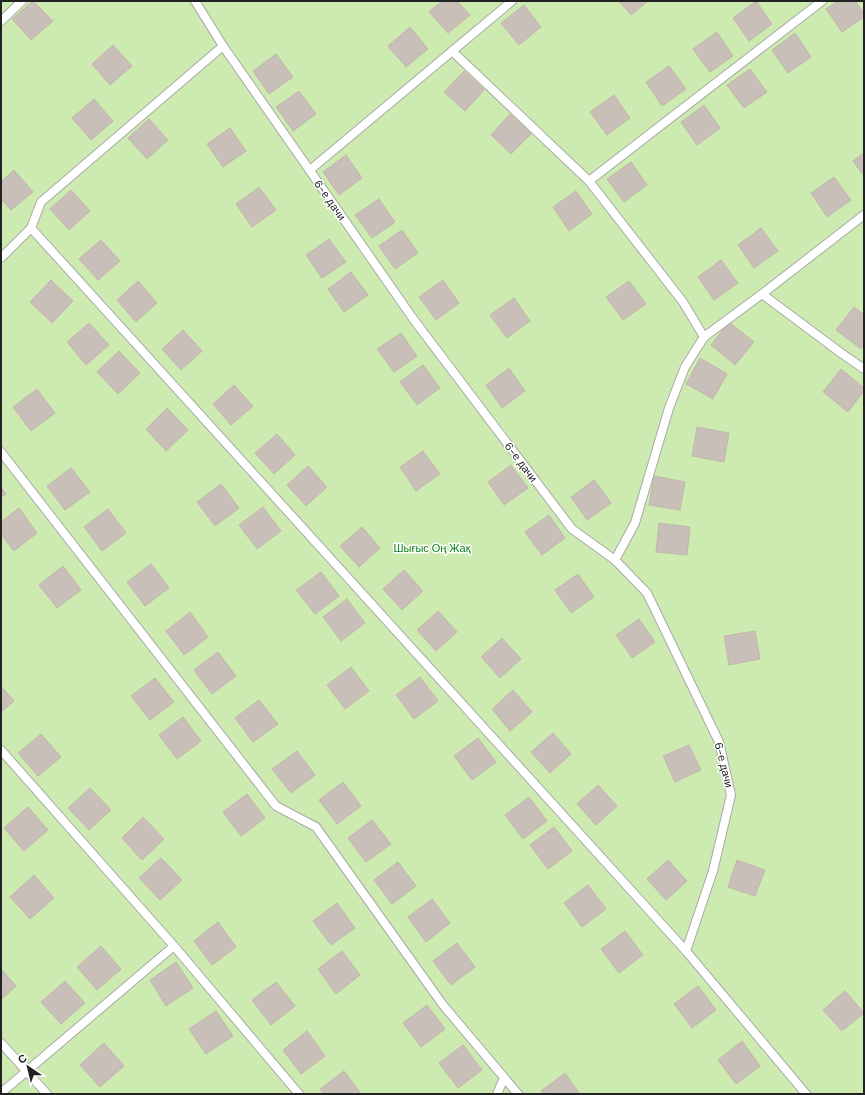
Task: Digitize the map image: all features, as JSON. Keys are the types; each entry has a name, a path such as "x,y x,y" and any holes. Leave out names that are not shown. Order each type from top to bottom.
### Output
{"lane":[{"path":"1,21 22,1"},
{"name":"6-е дачи","path":"195,1 223,46 414,320 572,529 615,560 647,593 719,742 731,795 713,871 686,951"},
{"path":"310,170 512,1"},
{"path":"589,181 822,1"},
{"path":"1,258 31,228 41,202 223,46"},
{"path":"452,52 589,181 683,302 704,337"},
{"path":"615,560 635,523 669,408 685,367 704,337 864,215"},
{"path":"31,228 686,951 806,1094"},
{"path":"762,294 864,369"},
{"path":"1,452 276,806 316,827 443,1006 518,1094"},
{"path":"1,750 174,946 299,1094"},
{"path":"1,1093 174,946"},
{"path":"1,1043 47,1094"},
{"path":"497,1094 504,1078"}],"green space":[{"name":"Шығыс Оң Жақ","path":"1,1 864,1 864,1094 1,1094"}],"building":[{"path":"33,1 53,21 31,40 12,19"},
{"path":"442,1 457,1 470,15 448,33 429,12"},
{"path":"619,1 648,1 631,15"},
{"path":"756,1 772,24 749,41 733,18"},
{"path":"838,1 855,1 864,13 864,17 842,32 826,9"},
{"path":"524,5 541,27 519,45 501,23"},
{"path":"410,27 428,49 406,67 388,46"},
{"path":"717,32 733,56 710,72 693,49"},
{"path":"795,33 811,57 788,73 772,50"},
{"path":"113,45 132,66 110,85 92,64"},
{"path":"276,54 293,77 269,94 253,71"},
{"path":"669,66 686,89 662,106 646,82"},
{"path":"750,69 767,92 744,108 727,85"},
{"path":"464,71 484,90 465,111 444,92"},
{"path":"299,91 316,114 293,131 276,107"},
{"path":"614,95 630,118 607,135 590,112"},
{"path":"94,99 113,121 91,140 72,118"},
{"path":"704,105 720,128 697,145 681,122"},
{"path":"510,114 531,134 511,154 491,135"},
{"path":"149,119 168,140 147,159 128,138"},
{"path":"230,128 246,151 223,167 207,144"},
{"path":"864,153 864,176 853,161"},
{"path":"346,155 362,178 339,195 323,172"},
{"path":"631,162 647,185 624,202 607,179"},
{"path":"14,170 33,192 11,210 1,199 1,182"},
{"path":"834,177 851,200 827,217 811,193"},
{"path":"259,187 276,210 252,227 236,204"},
{"path":"71,190 90,211 69,230 50,209"},
{"path":"576,191 592,214 569,231 553,207"},
{"path":"379,199 395,222 372,238 355,215"},
{"path":"761,228 778,251 754,268 738,245"},
{"path":"402,230 418,253 395,269 379,246"},
{"path":"329,239 346,262 322,278 306,255"},
{"path":"101,240 120,261 98,280 79,259"},
{"path":"721,260 738,283 714,300 698,277"},
{"path":"351,272 368,295 344,312 328,289"},
{"path":"51,280 73,301 52,323 30,302"},
{"path":"443,280 459,303 436,320 419,297"},
{"path":"138,281 157,303 136,322 117,300"},
{"path":"629,281 646,304 623,320 606,297"},
{"path":"514,298 530,321 507,338 490,315"},
{"path":"854,307 864,315 864,346 861,349 836,330"},
{"path":"729,322 754,342 735,365 711,345"},
{"path":"89,323 109,345 86,365 67,342"},
{"path":"183,330 202,351 181,370 162,349"},
{"path":"401,333 417,356 394,372 377,349"},
{"path":"119,351 140,373 118,394 97,372"},
{"path":"700,358 727,374 713,399 686,384"},
{"path":"423,365 440,388 417,405 400,382"},
{"path":"509,368 525,391 502,408 486,385"},
{"path":"841,369 864,388 864,391 848,412 823,392"},
{"path":"234,385 253,406 231,425 213,404"},
{"path":"37,389 55,413 31,431 13,407"},
{"path":"167,408 188,430 166,451 146,429"},
{"path":"697,427 729,433 724,462 692,456"},
{"path":"277,434 295,455 274,474 255,453"},
{"path":"423,451 440,474 416,491 400,467"},
{"path":"511,465 528,488 504,505 488,482"},
{"path":"308,466 327,487 306,506 287,485"},
{"path":"71,468 90,492 65,510 47,486"},
{"path":"654,476 685,482 680,510 649,505"},
{"path":"594,480 611,503 587,520 571,497"},
{"path":"221,484 239,508 215,526 197,502"},
{"path":"1,487 6,494 1,497"},
{"path":"263,507 281,531 257,549 239,525"},
{"path":"19,508 37,533 14,551 1,534 1,522"},
{"path":"108,509 126,533 102,551 84,527"},
{"path":"549,515 565,538 542,555 525,532"},
{"path":"659,523 690,527 687,555 656,552"},
{"path":"362,527 380,548 359,567 340,546"},
{"path":"151,564 169,588 145,606 127,582"},
{"path":"63,566 81,590 57,608 39,585"},
{"path":"404,570 423,591 402,610 383,589"},
{"path":"321,572 339,596 315,614 296,590"},
{"path":"578,574 594,597 571,613 555,590"},
{"path":"347,599 365,623 341,641 323,617"},
{"path":"438,611 457,632 436,651 417,630"},
{"path":"190,612 208,637 184,655 166,631"},
{"path":"639,619 655,642 632,658 616,635"},
{"path":"755,631 760,659 729,665 724,636"},
{"path":"502,638 521,659 500,678 481,657"},
{"path":"218,652 236,676 212,694 194,670"},
{"path":"351,667 369,691 345,709 327,685"},
{"path":"420,677 438,701 414,719 396,695"},
{"path":"155,678 174,702 150,720 131,696"},
{"path":"1,686 14,701 1,712"},
{"path":"513,690 532,712 510,731 492,709"},
{"path":"259,700 278,724 253,742 235,718"},
{"path":"183,717 201,741 177,759 159,735"},
{"path":"553,733 571,754 550,773 531,752"},
{"path":"41,734 61,757 38,776 18,753"},
{"path":"478,738 496,762 472,780 454,756"},
{"path":"689,745 701,770 675,782 663,756"},
{"path":"297,751 315,775 291,793 272,769"},
{"path":"343,782 361,806 337,824 319,800"},
{"path":"598,785 617,806 596,825 577,804"},
{"path":"90,788 111,810 89,830 68,808"},
{"path":"247,794 265,818 241,836 223,812"},
{"path":"529,797 547,821 523,839 505,815"},
{"path":"28,807 48,830 24,851 4,828"},
{"path":"143,817 164,839 142,860 122,838"},
{"path":"372,820 391,844 366,862 348,838"},
{"path":"554,827 572,851 548,869 530,845"},
{"path":"161,858 182,880 160,900 139,878"},
{"path":"668,860 687,881 666,900 647,879"},
{"path":"737,860 765,870 755,896 728,887"},
{"path":"398,862 416,886 392,904 374,880"},
{"path":"34,875 54,898 30,919 10,897"},
{"path":"588,885 606,909 582,927 564,903"},
{"path":"432,899 450,923 426,942 408,917"},
{"path":"337,903 355,928 331,945 313,921"},
{"path":"218,922 236,947 212,965 194,941"},
{"path":"625,931 643,955 619,973 601,949"},
{"path":"457,943 475,967 451,985 433,961"},
{"path":"101,946 121,969 97,990 77,967"},
{"path":"342,951 360,975 336,994 318,969"},
{"path":"176,962 193,988 166,1006 150,980"},
{"path":"1,969 16,986 1,1000"},
{"path":"65,981 85,1003 61,1024 41,1002"},
{"path":"276,982 295,1006 271,1025 252,1000"},
{"path":"698,986 716,1010 692,1028 674,1004"},
{"path":"845,991 864,1013 842,1031 823,1010"},
{"path":"427,1005 445,1029 421,1047 403,1023"},
{"path":"216,1011 233,1036 206,1054 189,1029"},
{"path":"307,1031 325,1056 301,1074 283,1050"},
{"path":"742,1041 760,1066 736,1084 718,1060"},
{"path":"104,1043 124,1066 100,1087 80,1065"},
{"path":"463,1045 482,1070 458,1088 439,1063"},
{"path":"344,1071 361,1094 324,1094 320,1089"},
{"path":"565,1073 580,1094 543,1094 541,1091"}]}
